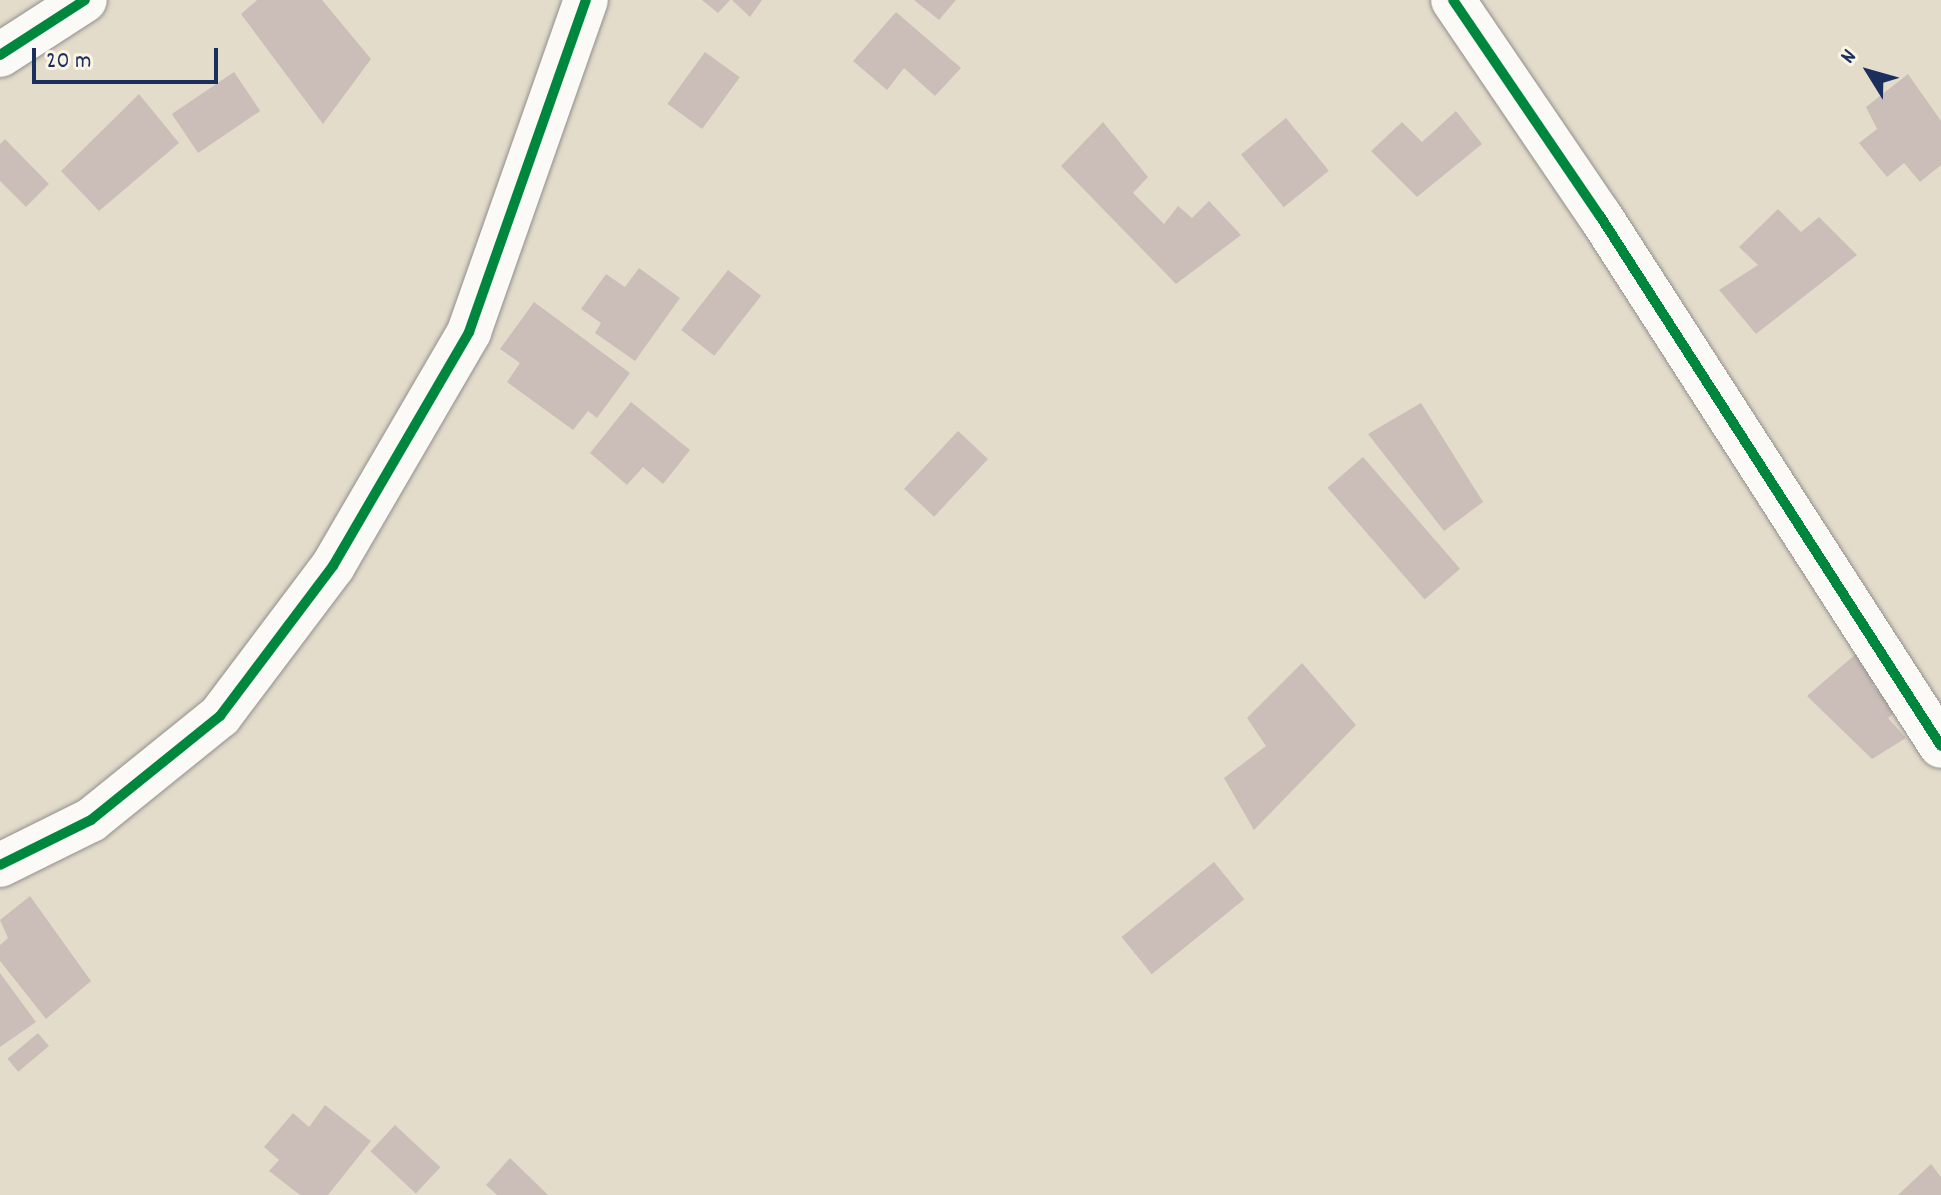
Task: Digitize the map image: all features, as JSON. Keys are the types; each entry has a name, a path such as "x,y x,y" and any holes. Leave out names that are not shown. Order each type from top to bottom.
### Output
{"street":[{"path":"0,55 85,0"},
{"path":"0,865 91,820 220,716 333,566 469,332 586,0"},
{"path":"1453,0 1600,216 1941,746"}],"building":[{"path":"257,0 322,0 371,59 323,124 241,14"},
{"path":"702,0 730,0 718,13"},
{"path":"732,0 762,0 750,17"},
{"path":"914,0 956,0 939,20"},
{"path":"896,12 961,68 935,96 904,68 887,90 853,61"},
{"path":"705,52 740,77 702,129 667,104"},
{"path":"234,72 260,111 198,153 172,114"},
{"path":"1908,74 1941,121 1941,165 1920,182 1904,163 1887,177 1859,143 1877,129 1866,107"},
{"path":"139,94 179,143 99,211 61,171"},
{"path":"1456,111 1482,144 1417,197 1371,151 1402,122 1422,142"},
{"path":"1286,118 1329,171 1284,207 1241,155"},
{"path":"1103,122 1148,177 1133,193 1164,224 1178,206 1192,218 1209,201 1241,235 1176,284 1061,166"},
{"path":"5,139 49,184 26,207 0,181 0,144"},
{"path":"1778,209 1801,232 1819,217 1857,255 1756,334 1719,290 1758,265 1739,247"},
{"path":"639,268 680,298 635,361 595,333 601,323 581,309 606,274 625,287"},
{"path":"728,270 761,296 714,356 681,330"},
{"path":"534,302 630,373 597,418 588,411 573,430 507,382 520,363 500,349"},
{"path":"631,402 690,450 663,484 643,467 627,485 590,453"},
{"path":"1421,403 1483,502 1444,531 1368,434"},
{"path":"958,431 988,459 934,517 904,489"},
{"path":"1363,457 1460,569 1425,600 1328,488"},
{"path":"1858,652 1882,677 1872,685 1898,710 1888,718 1906,738 1872,759 1807,696"},
{"path":"1302,663 1356,725 1254,830 1224,778 1266,746 1247,718"},
{"path":"1214,862 1244,899 1152,974 1122,937"},
{"path":"30,896 91,981 46,1019 0,961 0,945 8,938 0,920"},
{"path":"0,973 36,1022 0,1047"},
{"path":"38,1033 49,1046 18,1072 7,1059"},
{"path":"325,1105 371,1141 328,1195 300,1195 269,1171 279,1160 264,1147 293,1113 309,1127"},
{"path":"395,1125 440,1167 416,1194 370,1151"},
{"path":"510,1158 548,1195 497,1195 486,1185"},
{"path":"1931,1164 1941,1177 1941,1195 1898,1195"}],"cycle path":[{"path":"0,55 85,0"},
{"path":"0,865 91,820 220,716 333,566 469,332 586,0"},
{"path":"1453,0 1600,216 1941,746"}]}
